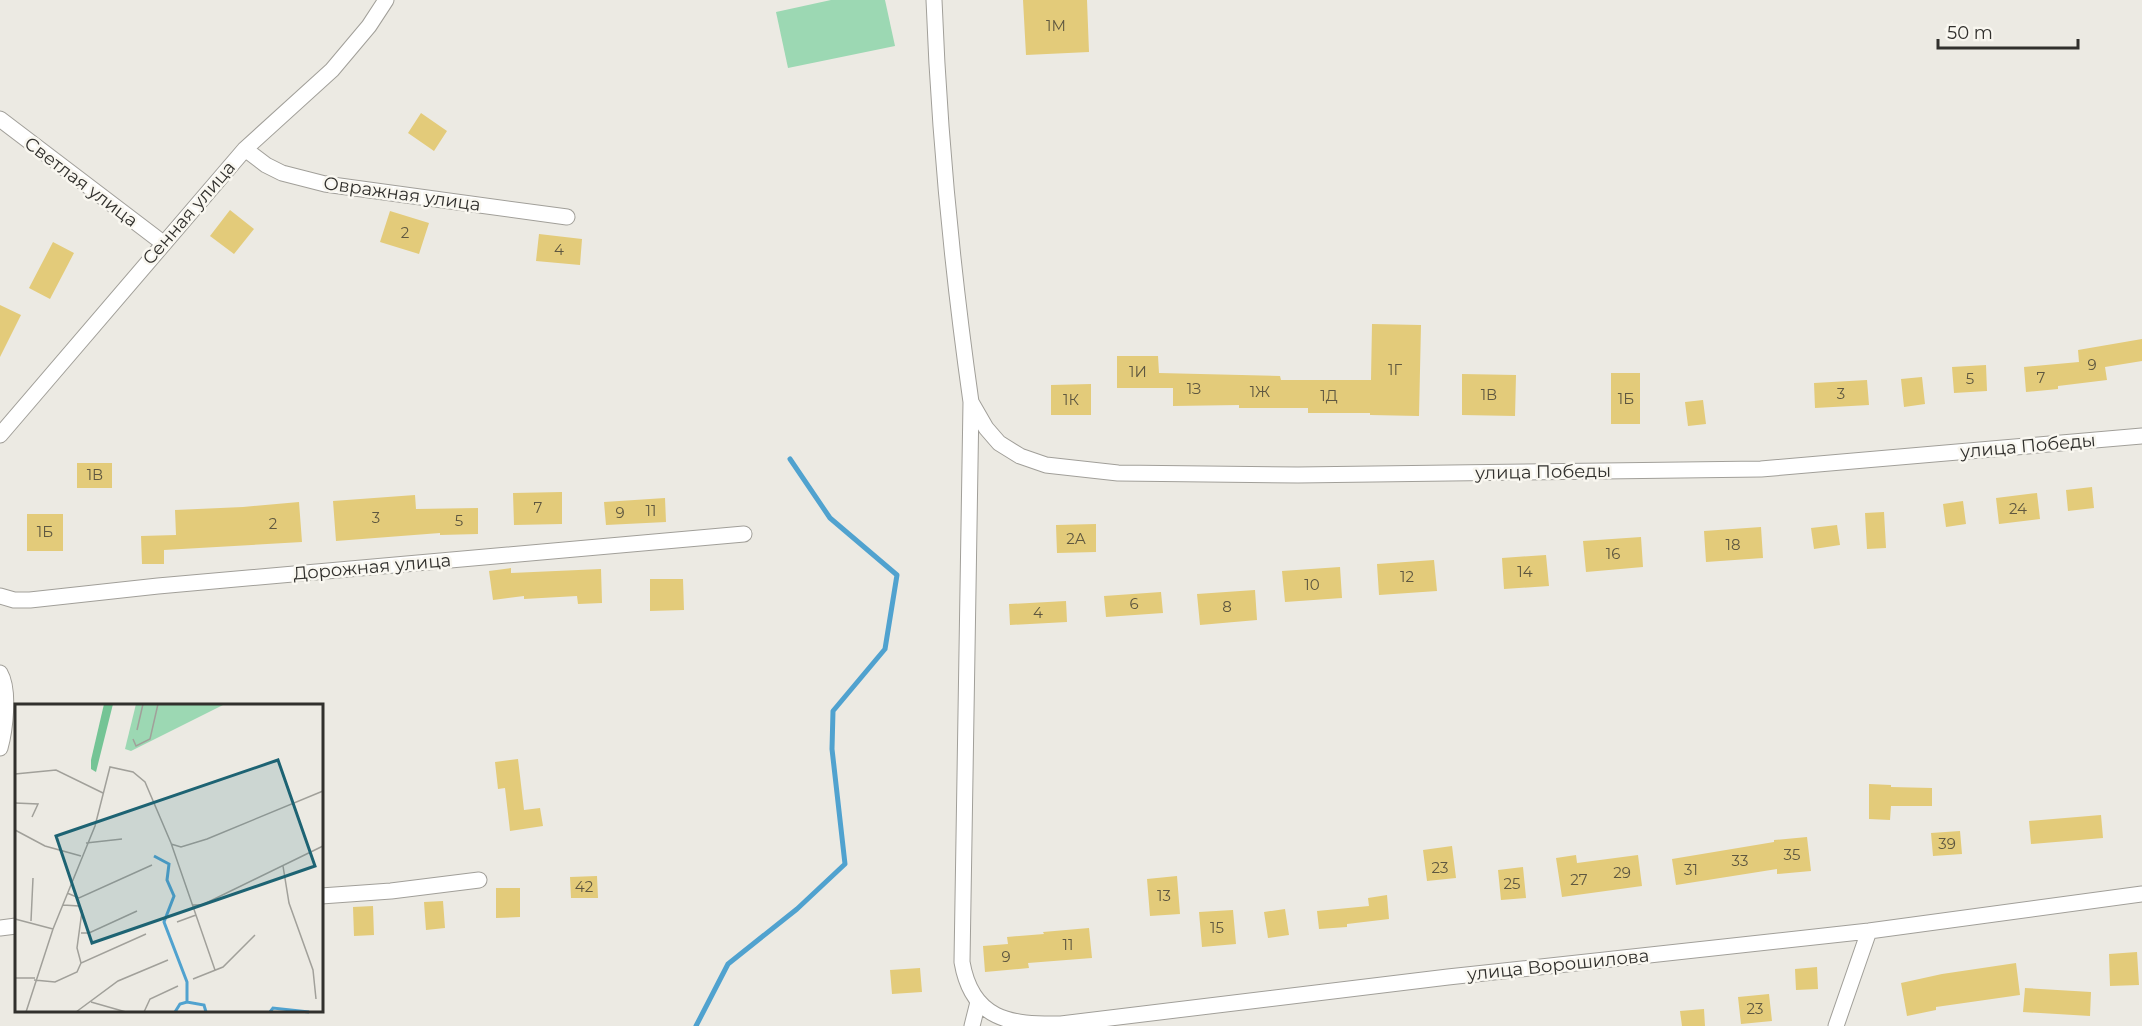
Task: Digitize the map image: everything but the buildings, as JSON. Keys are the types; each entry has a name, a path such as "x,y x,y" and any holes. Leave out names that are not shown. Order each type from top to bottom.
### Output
{"street":[{"name":"Сенная улица","path":"0,435 245,149 332,70 369,26 386,0"},
{"path":"934,0 938,99 960,323 971,402 962,962 970,991 978,1002 972,1026"},
{"name":"Светлая улица","path":"0,120 163,243"},
{"name":"Овражная улица","path":"245,149 266,165 282,173 325,184 567,217"},
{"name":"улица Победы","path":"971,402 986,428 999,443 1020,456 1046,465 1118,473 1298,475 1761,469 2142,436"},
{"name":"Дорожная улица","path":"0,596 14,600 30,600 158,586 744,534"},
{"path":"0,673 5,685 5,720 0,748"},
{"path":"322,896 391,891 478,880"},
{"name":"улица Ворошилова","path":"978,1002 989,1011 1018,1022 1061,1024 1460,975 1869,932 2142,894"},
{"path":"0,927 15,926"},
{"path":"1836,1026 1869,932"}],"green space":[{"path":"831,0 885,0 895,46 788,68 776,12"}],"waterway":[{"path":"696,1026 728,964 797,909 845,864 832,749 833,711 885,649 897,575 830,518 790,459"}]}
